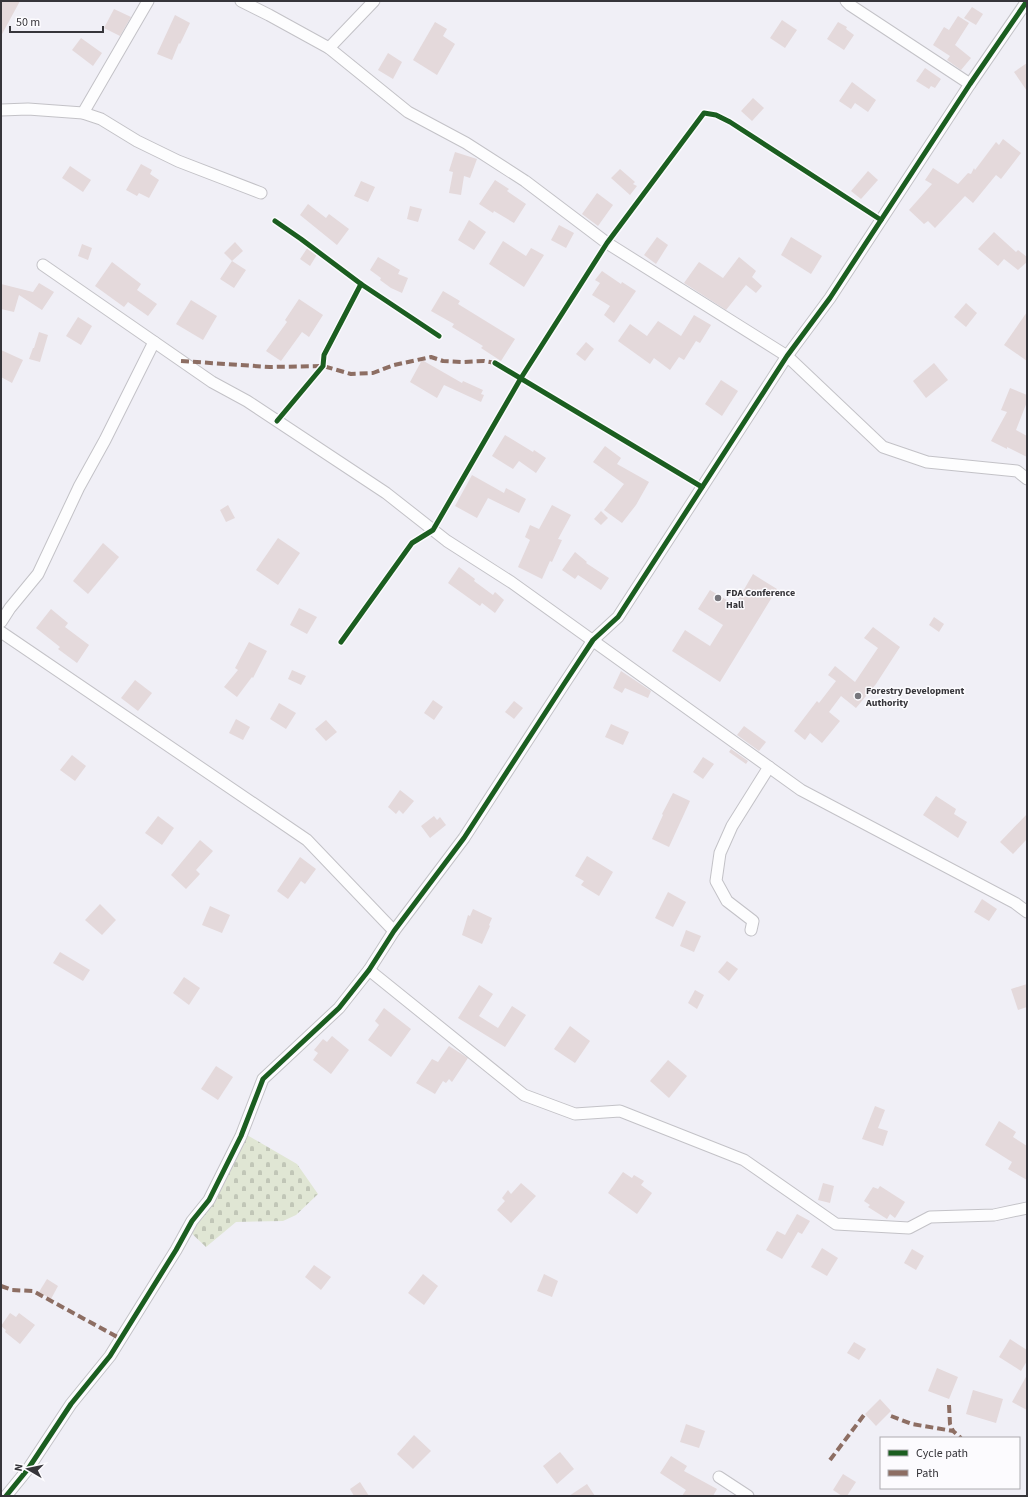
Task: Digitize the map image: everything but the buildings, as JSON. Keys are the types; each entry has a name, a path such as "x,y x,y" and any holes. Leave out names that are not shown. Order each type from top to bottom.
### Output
{"street":[{"path":"83,113 148,1"},
{"path":"241,1 329,48 408,112 466,143 525,180 607,243 787,356 883,447 927,462 1017,471 1027,479"},
{"path":"329,48 374,1"},
{"path":"846,1 970,84"},
{"path":"6,1496 28,1469 71,1404 110,1356 176,1250 192,1220 209,1200 241,1136 263,1079 339,1008 369,970 394,931 464,838 594,640 618,616 787,356 830,298 970,84 1027,1"},
{"path":"1,110 28,109 83,113 101,119 178,161 261,193"},
{"path":"43,265 212,382 247,401 386,493 447,541 511,582 594,640 801,790 1015,903 1027,912"},
{"path":"1,622 10,608 38,574 79,487 154,342"},
{"path":"1,632 307,840 394,931"},
{"path":"751,930 753,921 727,901 716,881 720,853 732,826 769,767"},
{"path":"369,970 524,1095 575,1114 620,1111 744,1160 836,1224 909,1228 930,1218 994,1215 1027,1208"},
{"path":"719,1477 748,1496"}],"green space":[{"path":"247,1135 297,1164 318,1194 296,1215 283,1221 236,1222 206,1247 188,1230"}],"marked path":[{"path":"181,361 270,367 323,366 351,374 373,373 394,365 431,357 443,361 484,361 495,363"},
{"path":"1,1286 12,1290 33,1291 121,1339"},
{"path":"949,1405 950,1424 953,1431"},
{"path":"830,1460 864,1415"},
{"path":"891,1416 912,1424 953,1431 960,1437"}],"cycle path":[{"path":"6,1496 28,1469 71,1404 110,1356 176,1250 192,1221 209,1200 241,1136 263,1079 339,1008 369,970 394,931 464,838 593,640 618,617 787,356 830,298 970,84 1027,1"},
{"path":"341,642 412,543 433,530 521,378 607,243 704,113 716,115 730,122 881,220"},
{"path":"275,221 361,284 439,336"},
{"path":"277,421 323,366 324,355 361,284"},
{"path":"495,363 702,487"}],"place":[{"name":"FDA Conference Hall","path":"718,598"},
{"name":"Forestry Development Authority","path":"858,696"}]}
